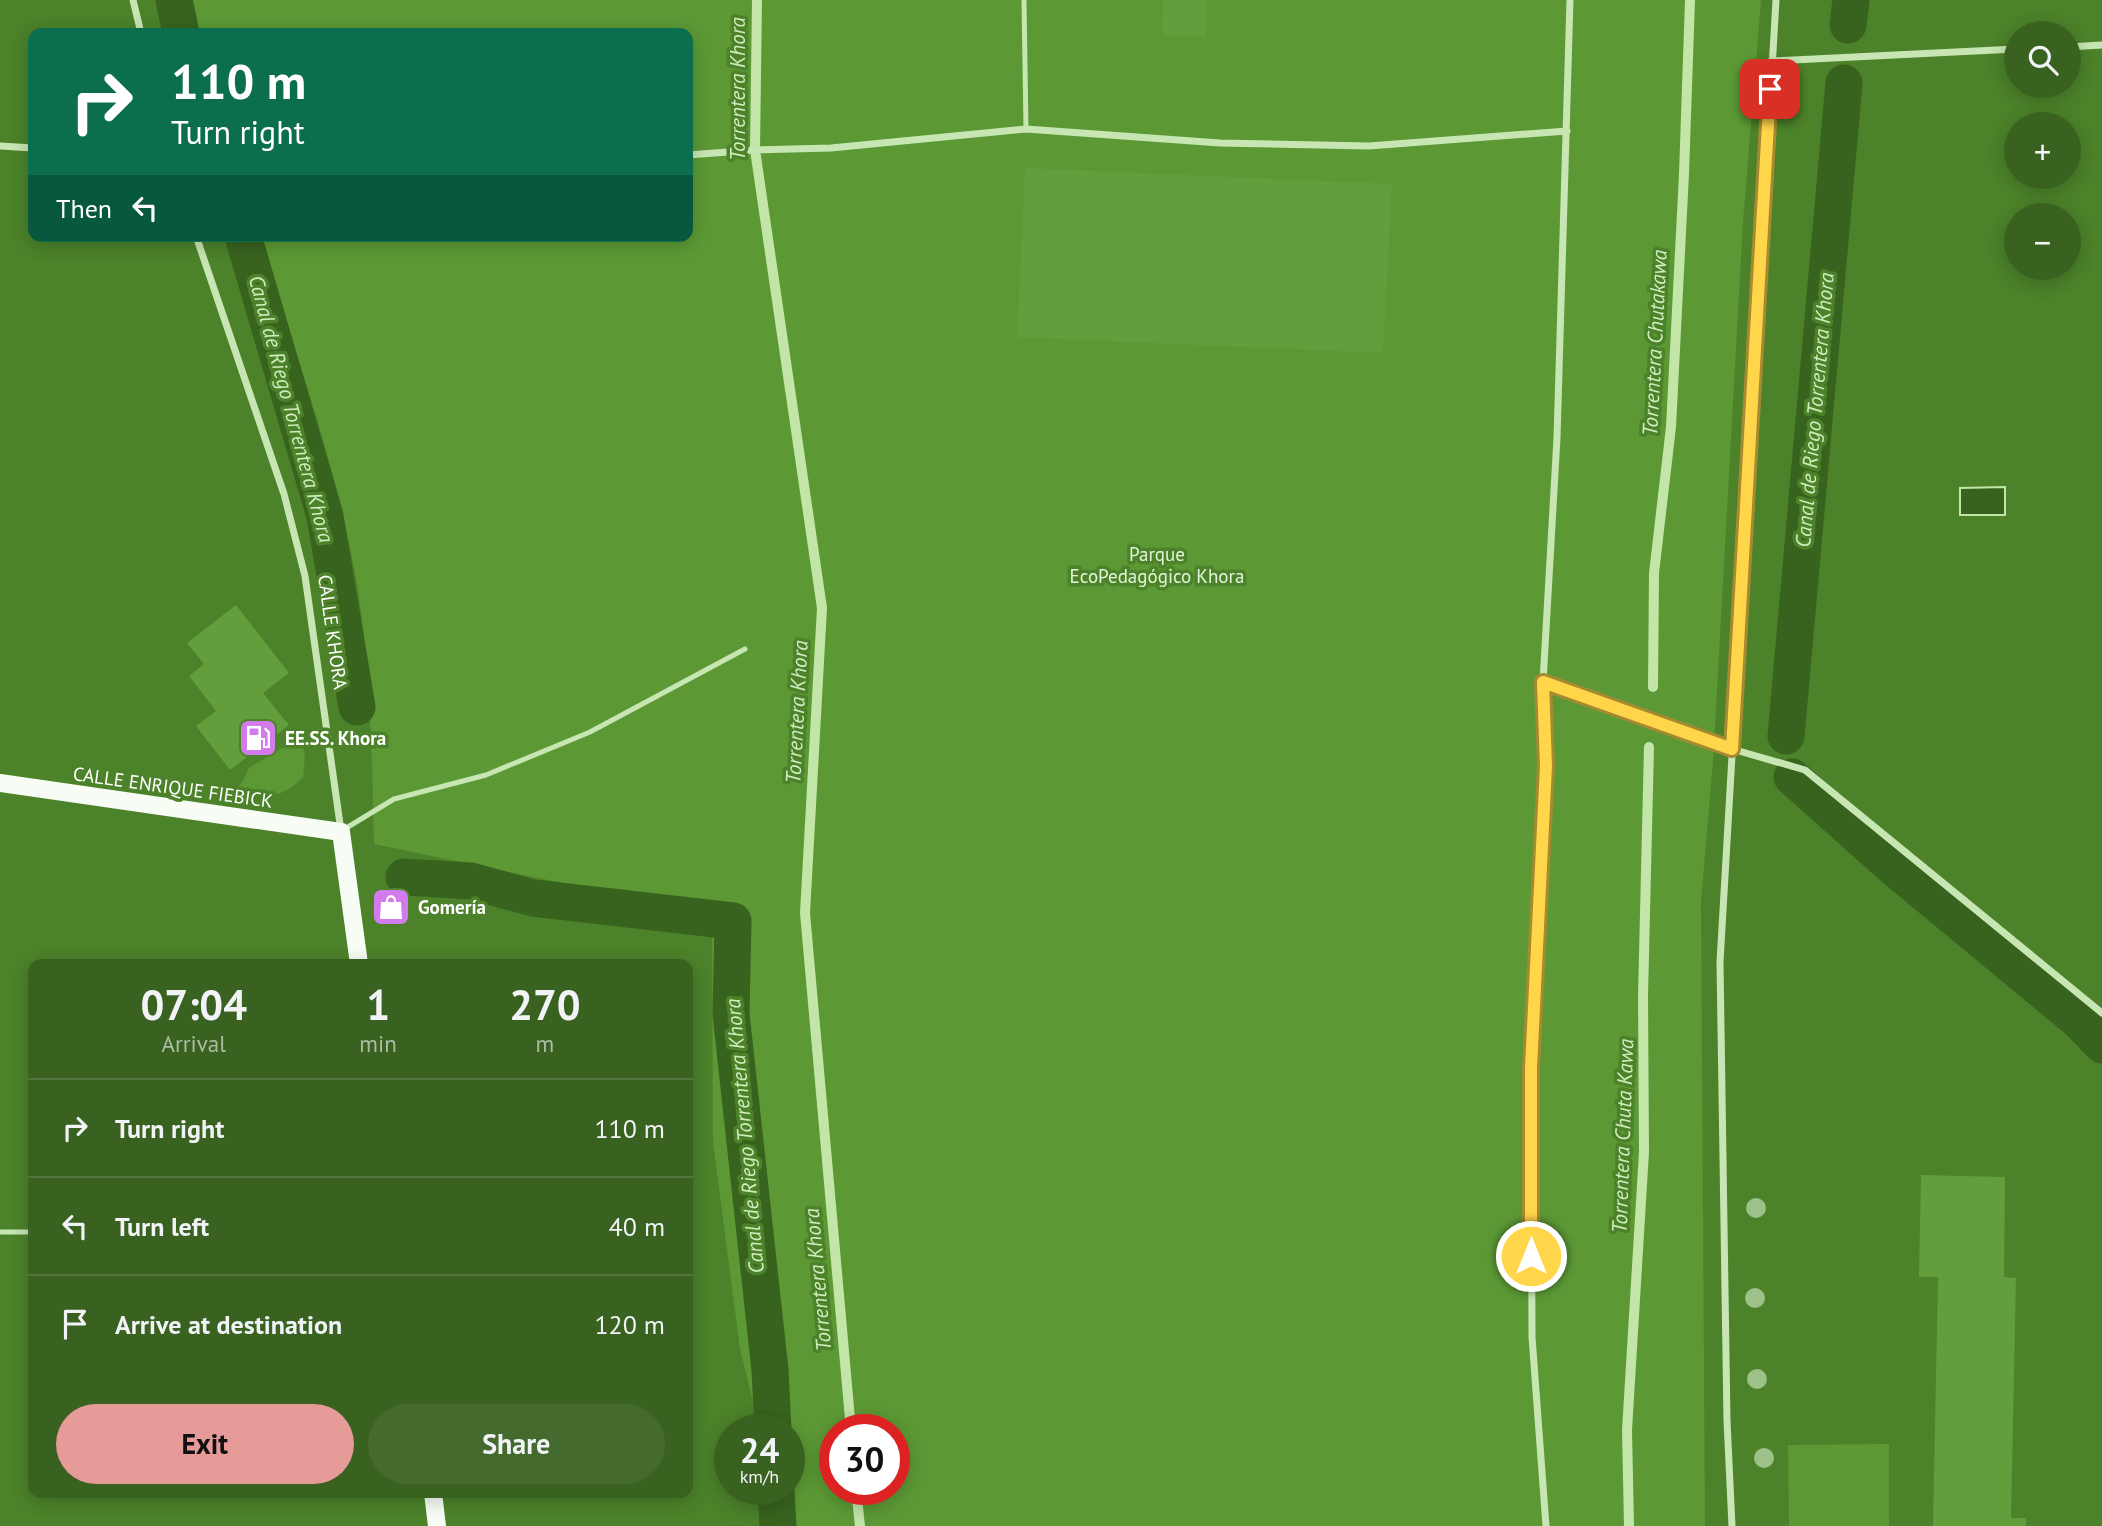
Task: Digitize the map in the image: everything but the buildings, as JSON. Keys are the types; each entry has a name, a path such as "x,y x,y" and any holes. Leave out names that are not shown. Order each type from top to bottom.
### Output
{"main road":[{"name":"CALLE ENRIQUE FIEBICK","path":"0,783 341,832"},
{"name":"CALLE KHORA","path":"341,832 358,959"},
{"path":"434,1498 437,1526"}],"street":[{"path":"133,0 140,28"},
{"path":"1546,1526 1532,1337 1531,1082 1546,766 1543,682 1557,438 1570,0"},
{"path":"1732,1526 1727,1420 1720,962 1776,0"},
{"path":"2081,46 2102,45"},
{"path":"1771,61 2004,50"},
{"path":"693,155 831,148 1026,129 1220,143 1368,146 1567,131"},
{"path":"0,146 28,148"},
{"name":"CALLE KHORA","path":"198,242 284,494 305,576 341,832"},
{"path":"1732,749 1805,770 2102,1013"}],"lane":[{"path":"1024,0 1026,129"},
{"path":"341,832 394,799 486,775 590,732 746,649"},
{"path":"1543,682 1732,749"},
{"path":"0,1232 28,1232"}],"green space":[{"name":"Parque EcoPedagógico Khora","path":"188,0 1761,0 1743,222 1713,761 1701,902 1705,1526 783,1526 778,1505 805,1505 805,1414 756,1414 740,1349 713,1142 712,914 374,844 366,653 350,545 328,456 260,242 693,242 693,28 193,28"},
{"path":"300,737 305,756 303,777 295,785 272,795 236,788 249,768"},
{"path":"1889,1444 1889,1526 1789,1526 1788,1445"}],"shaded area":[{"path":"2005,487 2005,515 1960,515 1960,488"}],"waterway":[{"name":"Canal de Riego Torrentera Khora","path":"174,0 180,28"},
{"name":"Torrentera Khora","path":"757,0 755,150 822,608 805,913 850,1414"},
{"name":"Torrentera Chutakawa","path":"1653,687 1654,573 1671,427 1690,0"},
{"name":"Canal de Riego Torrentera Khora","path":"1848,25 1851,0"},
{"name":"Canal de Riego Torrentera Khora","path":"1786,736 1844,83"},
{"name":"Canal de Riego Torrentera Khora","path":"245,242 325,516 357,707"},
{"name":"Torrentera Chuta Kawa","path":"1629,1526 1627,1430 1644,1152 1643,996 1649,747"},
{"name":"Canal de Riego Torrentera Khora","path":"1792,777 1893,867 2079,1021 2102,1045"},
{"name":"Canal de Riego Torrentera Khora","path":"404,877 471,881 533,898 733,921 731,1014 770,1370 772,1414"},
{"name":"Canal de Riego Torrentera Khora","path":"777,1505 778,1526"},
{"name":"Torrentera Khora","path":"858,1505 860,1526"}],"place":[{"name":"EE.SS. Khora","path":"258,738"},
{"name":"Gomería","path":"391,907"}],"route":[{"path":"1531,1256 1531,1068 1546,766 1543,682 1732,749 1770,89"}]}
